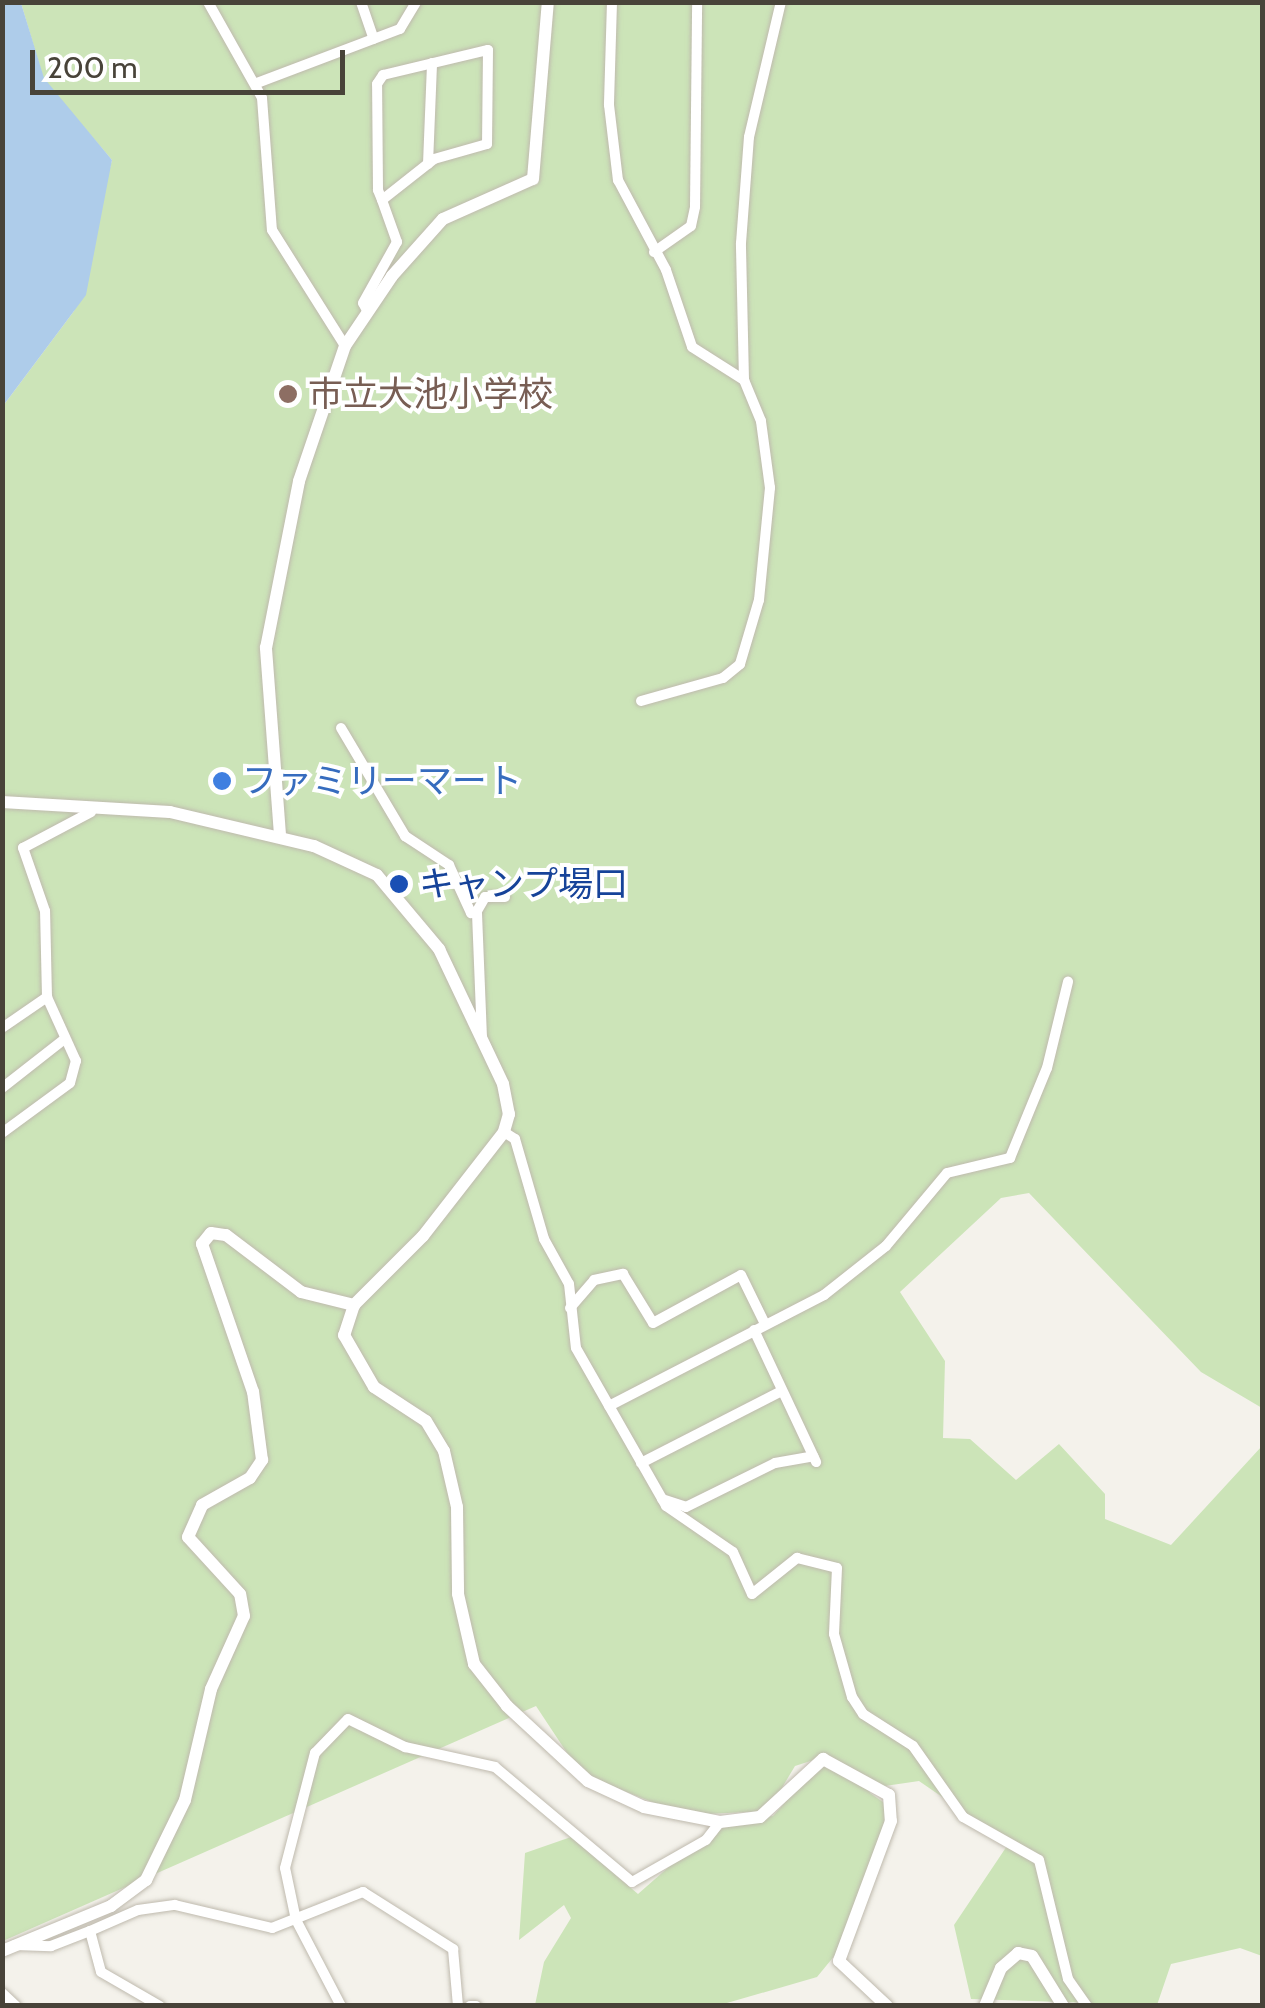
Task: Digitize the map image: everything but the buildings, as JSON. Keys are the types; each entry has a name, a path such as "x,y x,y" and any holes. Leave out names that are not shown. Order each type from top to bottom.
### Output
{"street":[{"path":"208,2 257,83 270,138 264,204 272,230 344,346"},
{"path":"361,2 374,40"},
{"path":"257,83 400,29 416,2"},
{"path":"280,836 266,648 299,481 344,346 368,312 442,219 533,179 548,2"},
{"path":"612,2 611,145 618,180 654,252 692,347 744,380"},
{"path":"654,252 691,226 695,207 697,2"},
{"path":"641,701 723,678 750,642 770,488 761,421 744,380 740,271 749,137 781,2"},
{"path":"368,312 363,302 397,250 382,200 378,84 382,75 488,50 487,144 428,164 382,200"},
{"path":"428,164 432,63"},
{"path":"341,728 405,836 448,865 470,913 476,911"},
{"path":"2,802 92,812 170,812 280,836 377,876 438,949 503,1084 504,1132 423,1236 354,1304 348,1351 374,1387 426,1421 444,1450 457,1507 463,1633 488,1685 616,1797 720,1822 760,1817 823,1759 889,1795 891,1821 839,1956 844,1971 886,2006"},
{"path":"2,1133 74,1076 76,1061 62,1040 47,997 45,911 23,848 92,812"},
{"path":"482,1038 476,911 486,896 504,896"},
{"path":"610,1406 824,1295 886,1246 947,1173 1010,1158 1047,1068 1068,982"},
{"path":"2,1028 47,997"},
{"path":"2,1088 62,1040"},
{"path":"504,1132 516,1139 544,1240 569,1284 576,1348 662,1498 733,1552 752,1594 797,1558 836,1568 834,1634 852,1698 863,1714 913,1746 963,1817 1039,1860 1068,1979 1087,2006"},
{"path":"8,1948 111,1906 146,1880 185,1800 210,1688 244,1616 240,1594 188,1537 202,1506 250,1478 262,1460 254,1392 202,1244 212,1233 226,1235 300,1292 354,1304"},
{"path":"570,1308 594,1280 624,1274 653,1323 741,1275 782,1391 814,1459 776,1463 686,1507 662,1498"},
{"path":"642,1463 782,1391"},
{"path":"341,2006 296,1920 287,1856 314,1754 348,1719 406,1746 495,1767 632,1882 706,1840 720,1822"},
{"path":"8,1948 51,1946 138,1910 175,1905 272,1928 296,1920 334,1897 364,1892 454,1949 458,2006"},
{"path":"90,1931 101,1972 160,2006"},
{"path":"986,2006 1008,1956 1018,1953 1032,1956 1063,2006"},
{"path":"2,1993 16,2006"}],"green space":[{"path":"21,3 1262,3 1262,1408 1201,1372 1029,1193 1001,1198 900,1292 945,1361 943,1438 970,1439 1016,1480 1059,1444 1105,1494 1105,1519 1171,1545 1262,1446 1262,1956 1240,1948 1171,1964 1157,2005 971,1999 954,1925 1009,1843 919,1781 878,1787 866,1779 870,1793 893,1809 840,1949 817,1977 720,2005 535,2005 544,1962 571,1918 564,1905 519,1940 525,1853 571,1837 638,1894 720,1822 773,1816 826,1756 795,1766 768,1811 685,1815 581,1774 536,1706 3,1941 3,406 74,311 112,160 44,80"}],"water":[{"path":"2,3 21,3 44,78 112,160 86,295 3,406"}],"place":[{"name":"市立大池小学校","path":"288,394"},
{"name":"ファミリーマート","path":"222,781"},
{"name":"キャンプ場口","path":"399,884"}]}
